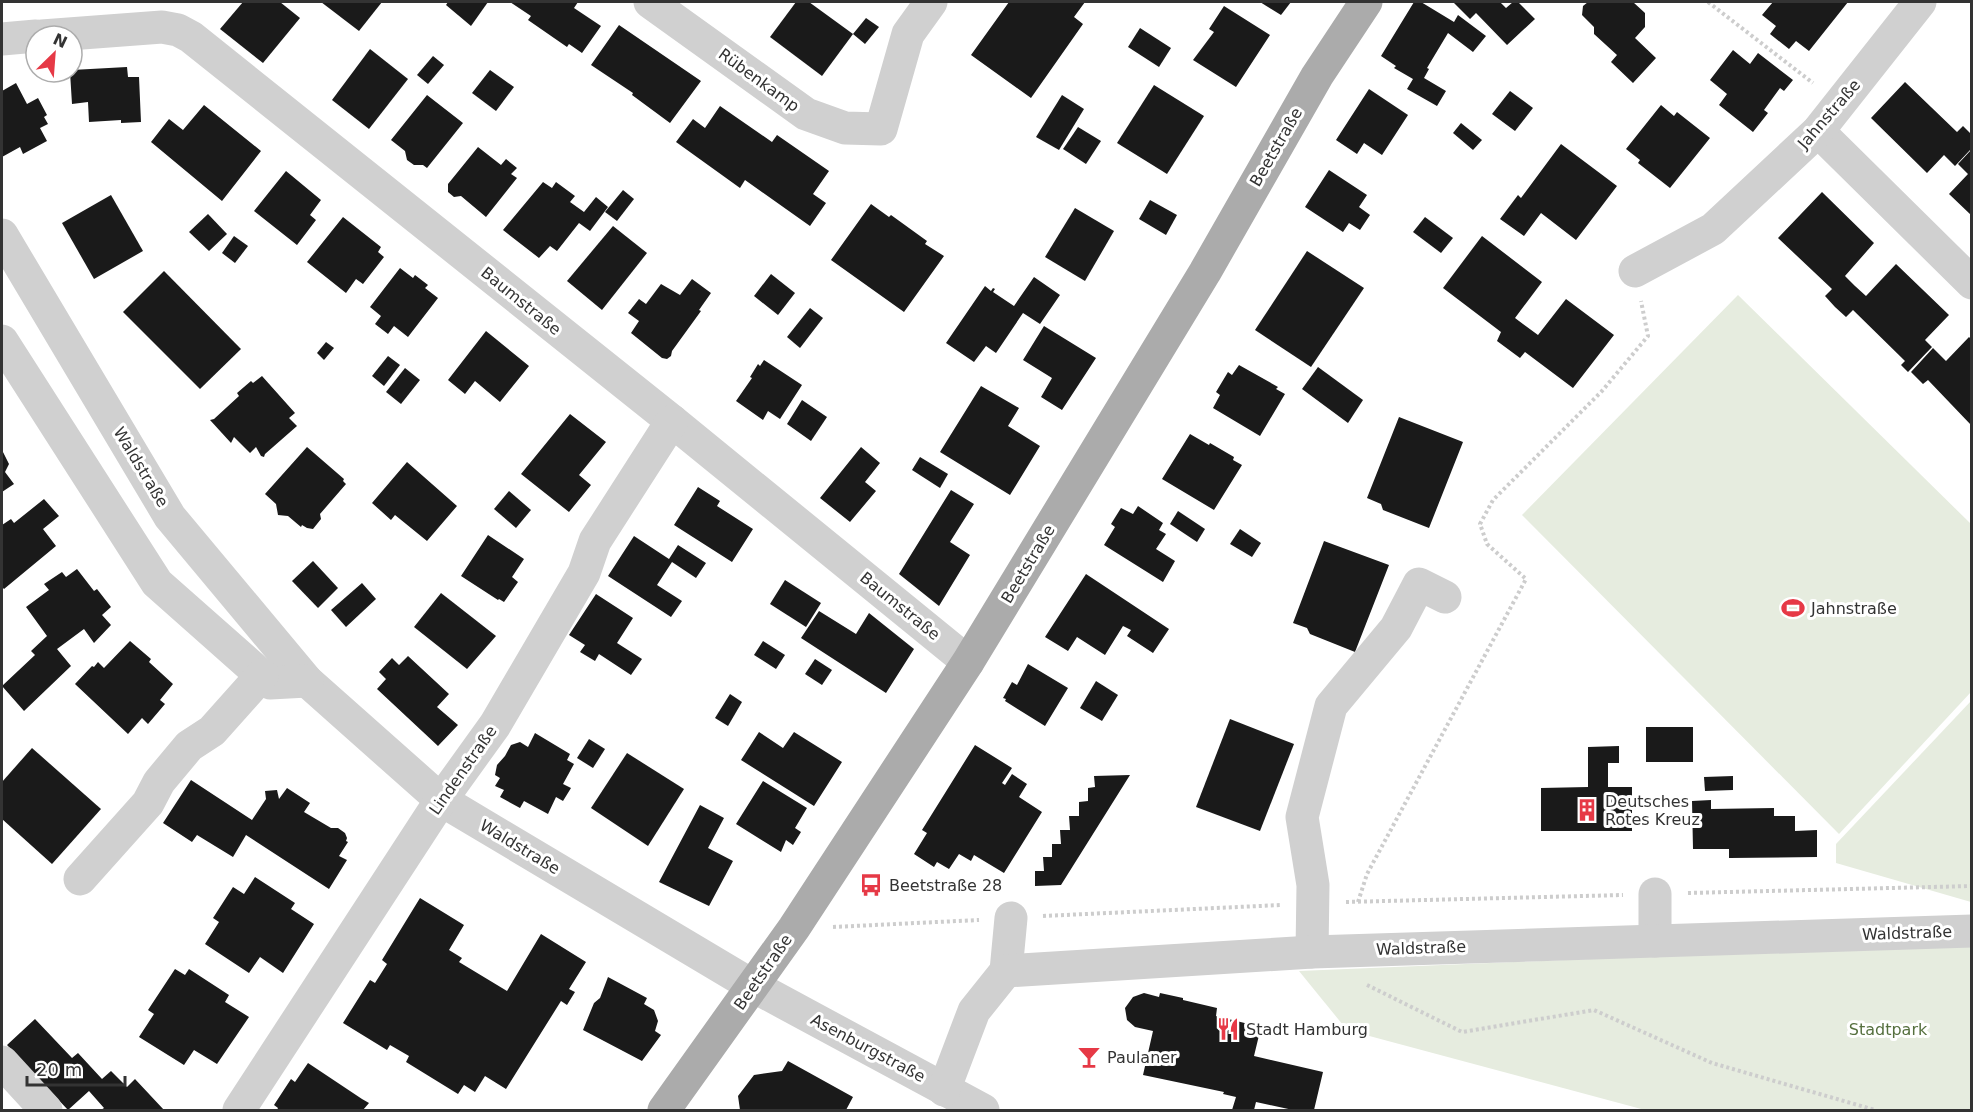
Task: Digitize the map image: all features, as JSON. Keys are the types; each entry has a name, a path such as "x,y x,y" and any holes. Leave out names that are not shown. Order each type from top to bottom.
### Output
{"main road":[{"name":"Beetstraße","path":"664,1110 794,928 968,662 1205,272 1317,76 1366,2"}],"street":[{"name":"Rübenkamp","path":"650,2 806,114 845,128 881,129 908,34 931,2"},
{"name":"Jahnstraße","path":"1635,271 1713,229 1818,131 1920,2"},
{"name":"Baumstraße","path":"84,33 162,27 178,30 191,37 968,662"},
{"path":"2,39 24,37"},
{"path":"1818,131 1971,283"},
{"name":"Waldstraße","path":"2,235 170,517 307,681 441,800 753,986"},
{"path":"2,341 157,583 270,683 307,681"},
{"name":"Lindenstraße","path":"239,1110 441,800 495,725 584,573 595,541 672,422"},
{"path":"1312,951 1314,903 1302,817 1331,706 1396,628 1419,584 1445,597"},
{"path":"80,879 148,803 159,782 189,746 212,730 262,675"},
{"path":"1655,894 1655,941"},
{"path":"944,1090 974,1011 1006,971 1011,918"},
{"name":"Waldstraße","path":"1006,971 1312,951 1971,931"},
{"name":"Asenburgstraße","path":"753,986 983,1110"},
{"path":"2,1062 46,1110"}],"path":[{"path":"1708,2 1840,103"},
{"path":"1358,902 1367,874 1526,579 1487,543 1480,524 1493,501 1602,391 1648,336 1635,271"},
{"path":"794,928 1314,903 1971,885"},
{"path":"1363,982 1461,1032 1594,1010 1712,1063 1875,1110"}],"green space":[{"name":"Jahnstraße","path":"1738,295 1971,524 1971,692 1839,834 1522,515"},
{"path":"1971,701 1971,902 1836,863 1836,844"},
{"name":"Stadtpark","path":"1971,943 1971,1110 1645,1110 1347,1030 1299,971"}],"building":[{"path":"243,2 280,2 300,18 263,63 220,29"},
{"path":"321,2 382,2 359,31"},
{"path":"448,2 488,2 471,26 446,5"},
{"path":"510,2 578,2 574,8 601,26 582,53 569,44 567,47 528,20 531,16"},
{"path":"796,2 809,2 853,34 822,76 770,37"},
{"path":"1009,2 1085,2 1074,17 1083,24 1031,98 971,55"},
{"path":"1260,2 1291,2 1281,15"},
{"path":"1414,2 1421,2 1454,22 1458,15 1486,36 1473,52 1448,33 1427,68 1429,69 1424,78 1446,91 1437,106 1407,89 1413,79 1394,68 1396,66 1381,56"},
{"path":"1453,2 1500,2 1506,8 1513,2 1518,2 1535,19 1507,45 1476,13 1470,19"},
{"path":"1588,2 1633,2 1645,13 1645,27 1635,38 1656,58 1633,83 1611,62 1617,55 1594,34 1594,27 1582,15 1583,6"},
{"path":"1773,2 1848,2 1809,51 1796,41 1789,49 1770,34 1776,26 1762,15"},
{"path":"1224,6 1270,35 1236,87 1193,60 1214,32 1209,29"},
{"path":"866,18 879,27 865,44 853,34"},
{"path":"619,25 701,81 670,123 632,95 633,93 591,65"},
{"path":"1140,28 1171,48 1159,67 1128,47"},
{"path":"370,49 408,79 369,129 332,100"},
{"path":"1733,50 1750,64 1758,53 1793,80 1784,91 1780,88 1764,110 1768,113 1753,132 1719,105 1727,94 1710,80"},
{"path":"433,56 444,65 428,84 417,75"},
{"path":"127,67 128,77 139,77 141,122 121,123 121,120 89,122 88,102 72,104 71,84 84,84 84,69"},
{"path":"490,70 514,87 496,111 472,93"},
{"path":"1905,82 1957,132 1963,126 1971,134 1971,149 1955,166 1944,155 1927,173 1871,118"},
{"path":"16,83 27,104 38,98 47,115 44,117 48,124 40,128 47,141 23,154 20,147 2,157 2,91"},
{"path":"1154,85 1204,116 1167,174 1117,143"},
{"path":"1369,89 1408,115 1382,155 1364,143 1357,154 1336,140"},
{"path":"1510,91 1533,108 1515,131 1492,114"},
{"path":"427,95 463,123 427,168 423,165 414,165 407,160 405,151 391,140"},
{"path":"1062,95 1084,109 1059,150 1036,137"},
{"path":"204,105 261,151 222,201 151,142 169,119 183,130"},
{"path":"1661,105 1674,116 1677,112 1710,138 1670,188 1638,163 1640,160 1626,149"},
{"path":"720,106 772,142 777,135 829,171 813,194 826,203 810,226 745,180 740,188 676,142 693,119 705,128"},
{"path":"1461,123 1482,140 1473,150 1453,133"},
{"path":"1078,127 1101,141 1086,164 1063,149"},
{"path":"1561,144 1617,186 1576,240 1541,213 1524,236 1500,219 1518,195 1521,198"},
{"path":"478,147 501,165 506,159 517,168 511,174 517,178 486,217 461,196 454,197 448,192 448,184"},
{"path":"1971,150 1971,215 1949,194 1968,174 1958,164"},
{"path":"1329,170 1367,195 1359,207 1370,215 1360,230 1349,223 1343,232 1305,207"},
{"path":"286,171 321,200 310,215 316,220 297,245 254,211"},
{"path":"543,182 552,188 556,182 575,196 570,202 584,212 596,197 608,207 590,231 579,223 557,251 550,246 539,258 503,230"},
{"path":"623,190 634,199 617,221 605,212"},
{"path":"1822,192 1874,243 1845,276 1855,286 1866,296 1896,264 1949,315 1925,340 1932,347 1908,372 1901,365 1905,361 1853,310 1846,317 1835,307 1825,296 1832,289 1778,238"},
{"path":"111,195 143,251 94,279 62,223"},
{"path":"1150,200 1177,215 1166,235 1139,219"},
{"path":"871,204 889,217 891,215 927,241 925,244 944,256 904,312 831,260"},
{"path":"1075,208 1114,231 1085,281 1045,257"},
{"path":"208,214 227,234 209,251 189,232"},
{"path":"343,217 381,247 378,252 384,257 363,284 356,279 346,293 307,262"},
{"path":"1425,217 1453,238 1441,253 1413,232"},
{"path":"613,226 647,253 602,310 567,281"},
{"path":"234,236 248,246 235,263 222,253"},
{"path":"1482,236 1542,282 1515,318 1538,335 1566,299 1614,335 1573,388 1525,352 1520,358 1497,341 1501,332 1443,288"},
{"path":"1307,251 1364,288 1311,367 1255,330"},
{"path":"400,268 413,278 415,275 428,285 425,288 438,298 408,337 394,326 388,334 375,324 381,316 370,307"},
{"path":"164,271 241,349 200,389 123,312"},
{"path":"771,274 795,293 778,315 754,296"},
{"path":"1034,277 1060,295 1040,324 1023,313 996,353 986,346 974,362 946,343 985,286 991,291 995,289 993,292 1014,306"},
{"path":"692,279 711,293 672,351 671,356 667,359 662,358 631,333 639,321 628,313 639,299 646,304 661,284 680,295"},
{"path":"810,308 823,318 800,348 787,337"},
{"path":"1044,326 1096,358 1062,410 1041,397 1052,378 1023,360"},
{"path":"486,331 529,366 500,402 475,381 465,394 448,380"},
{"path":"1969,337 1971,339 1971,425 1928,380 1923,384 1911,372 1933,348 1946,361"},
{"path":"326,342 334,348 324,360 317,353"},
{"path":"388,356 400,365 384,386 372,376"},
{"path":"764,360 802,385 780,419 768,411 763,420 736,401 752,378 750,377 758,364 760,366"},
{"path":"1239,365 1278,387 1276,389 1285,394 1260,436 1213,408 1220,395 1216,392 1228,372 1232,375"},
{"path":"1318,367 1363,400 1348,423 1302,389"},
{"path":"405,368 420,380 401,404 386,392"},
{"path":"262,376 295,413 289,418 297,426 264,457 256,447 250,453 234,437 231,443 210,420 239,396 237,393 251,381 253,383"},
{"path":"981,386 1019,408 1008,426 1040,446 1010,495 940,452"},
{"path":"802,400 827,417 811,441 787,424"},
{"path":"570,414 606,442 579,475 591,485 569,512 521,474"},
{"path":"1399,417 1463,442 1429,528 1383,510 1381,504 1367,498"},
{"path":"1190,434 1234,457 1233,460 1242,465 1214,510 1162,479"},
{"path":"307,447 344,479 346,484 320,514 321,519 313,529 302,525 301,527 288,516 278,515 276,504 265,494"},
{"path":"861,447 880,463 865,482 876,491 850,522 820,498"},
{"path":"2,450 9,464 5,472 14,484 2,492"},
{"path":"920,457 948,474 940,488 912,470"},
{"path":"407,462 457,506 427,541 395,515 391,520 372,503"},
{"path":"698,487 720,501 717,506 753,529 732,562 674,525"},
{"path":"951,490 974,504 950,542 970,555 939,606 899,574"},
{"path":"509,491 531,510 516,528 494,509"},
{"path":"44,499 59,516 43,529 56,546 4,589 2,587 2,525 11,519 14,523"},
{"path":"1138,506 1163,523 1159,530 1166,534 1156,549 1175,561 1163,582 1104,545 1115,527 1111,524 1121,508 1133,514"},
{"path":"1178,511 1205,529 1197,542 1170,524"},
{"path":"1240,529 1261,543 1252,557 1230,544"},
{"path":"488,535 524,559 512,577 518,582 504,602 461,576"},
{"path":"634,536 669,559 678,545 706,563 696,578 672,562 657,585 682,601 671,617 608,576"},
{"path":"1324,541 1389,565 1355,652 1310,634 1307,628 1293,623"},
{"path":"313,561 338,588 318,608 292,581"},
{"path":"77,569 94,591 97,589 111,607 102,615 111,625 94,643 84,629 57,649 71,666 24,711 2,686 35,655 31,651 47,636 26,607 49,590 44,584 62,572 66,577"},
{"path":"1086,574 1169,629 1153,653 1127,636 1131,630 1123,626 1105,655 1077,637 1068,651 1045,637"},
{"path":"785,580 821,603 806,627 770,604"},
{"path":"362,583 376,599 346,627 331,610"},
{"path":"441,593 496,636 467,669 414,627"},
{"path":"596,594 633,618 617,643 642,659 631,675 599,654 595,661 580,652 585,645 569,635"},
{"path":"819,611 856,634 869,613 914,649 886,693 801,638"},
{"path":"130,641 151,659 149,662 173,684 160,700 165,704 148,724 142,718 128,734 75,684 98,662 104,668"},
{"path":"763,641 785,655 776,669 754,655"},
{"path":"408,656 449,694 437,707 458,725 438,746 377,689 386,679 379,672 392,658 399,665"},
{"path":"815,659 832,670 822,685 805,674"},
{"path":"1028,664 1068,688 1045,726 1003,698 1012,682 1017,685"},
{"path":"1096,681 1118,695 1102,721 1080,708"},
{"path":"730,694 742,702 728,726 715,718"},
{"path":"1230,719 1294,744 1260,831 1196,807"},
{"path":"1646,727 1693,727 1693,762 1646,762"},
{"path":"759,732 783,748 794,732 842,762 814,806 741,760"},
{"path":"535,733 570,754 567,760 574,764 563,784 571,788 563,801 556,797 548,814 524,801 520,808 500,797 504,790 495,786 500,778 495,775 497,765 511,745 520,742 528,747"},
{"path":"589,739 605,749 593,768 577,758"},
{"path":"975,745 1012,768 1002,783 1005,785 1012,774 1027,784 1019,797 1042,812 1004,873 974,855 971,861 959,854 949,869 937,862 934,867 914,854 927,833 922,830"},
{"name":"Deutsches Rotes Kreuz","path":"1619,746 1619,763 1608,763 1608,787 1632,787 1632,831 1541,831 1541,788 1588,787 1588,747"},
{"path":"32,748 101,809 52,864 2,819 2,782"},
{"path":"627,753 684,789 648,846 591,808"},
{"path":"1130,775 1061,885 1035,886 1035,871 1044,871 1043,857 1052,857 1052,844 1061,844 1060,830 1070,830 1069,816 1079,816 1079,802 1088,801 1088,788 1095,787 1094,776"},
{"path":"1733,776 1733,790 1705,791 1704,777"},
{"path":"191,780 252,820 266,799 265,791 277,790 279,799 287,788 310,803 304,812 331,828 338,828 345,833 348,842 339,856 347,860 329,889 246,835 233,857 197,835 192,842 163,823"},
{"path":"763,781 807,808 795,828 801,832 793,845 786,840 781,852 736,824"},
{"path":"1711,800 1711,809 1774,808 1774,816 1795,816 1795,831 1817,830 1817,857 1729,858 1729,849 1693,849 1692,801"},
{"path":"700,805 724,818 708,848 733,861 709,906 659,882"},
{"path":"255,877 295,903 291,909 314,924 283,973 260,957 249,973 205,944 219,922 213,918 233,887 244,894"},
{"path":"420,898 464,925 449,950 462,958 459,962 507,991 541,934 586,962 569,989 575,992 567,1005 561,1001 506,1089 485,1076 475,1092 464,1085 458,1094 406,1062 409,1056 390,1045 387,1050 343,1023 370,980 375,983 387,964 382,960"},
{"path":"175,969 185,975 189,969 229,995 225,1002 249,1017 217,1064 194,1050 184,1065 139,1037 154,1014 148,1010"},
{"path":"608,977 647,998 644,1004 654,1010 658,1021 655,1031 661,1035 642,1061 583,1030"},
{"path":"1144,993 1159,997 1160,993 1183,998 1183,1000 1217,1008 1216,1016 1261,1027 1254,1056 1323,1072 1314,1110 1293,1110 1256,1102 1254,1110 1232,1110 1236,1097 1223,1094 1224,1092 1143,1075 1153,1031 1135,1027 1127,1020 1125,1008 1133,997"},
{"path":"35,1019 72,1058 78,1053 102,1079 111,1071 127,1087 135,1079 164,1110 101,1110 104,1108 89,1091 68,1110 7,1045"},
{"path":"788,1061 853,1097 846,1110 740,1110 738,1096 754,1075 782,1071"},
{"path":"308,1063 369,1103 363,1110 277,1110 278,1108 274,1105 291,1079 295,1082"}],"place":[{"name":"Jahnstraße","path":"1793,608"},
{"name":"Deutsches Rotes Kreuz","path":"1587,810"},
{"name":"Beetstraße 28","path":"871,885"},
{"name":"Stadt Hamburg","path":"1228,1029"},
{"name":"Paulaner","path":"1089,1057"}]}
